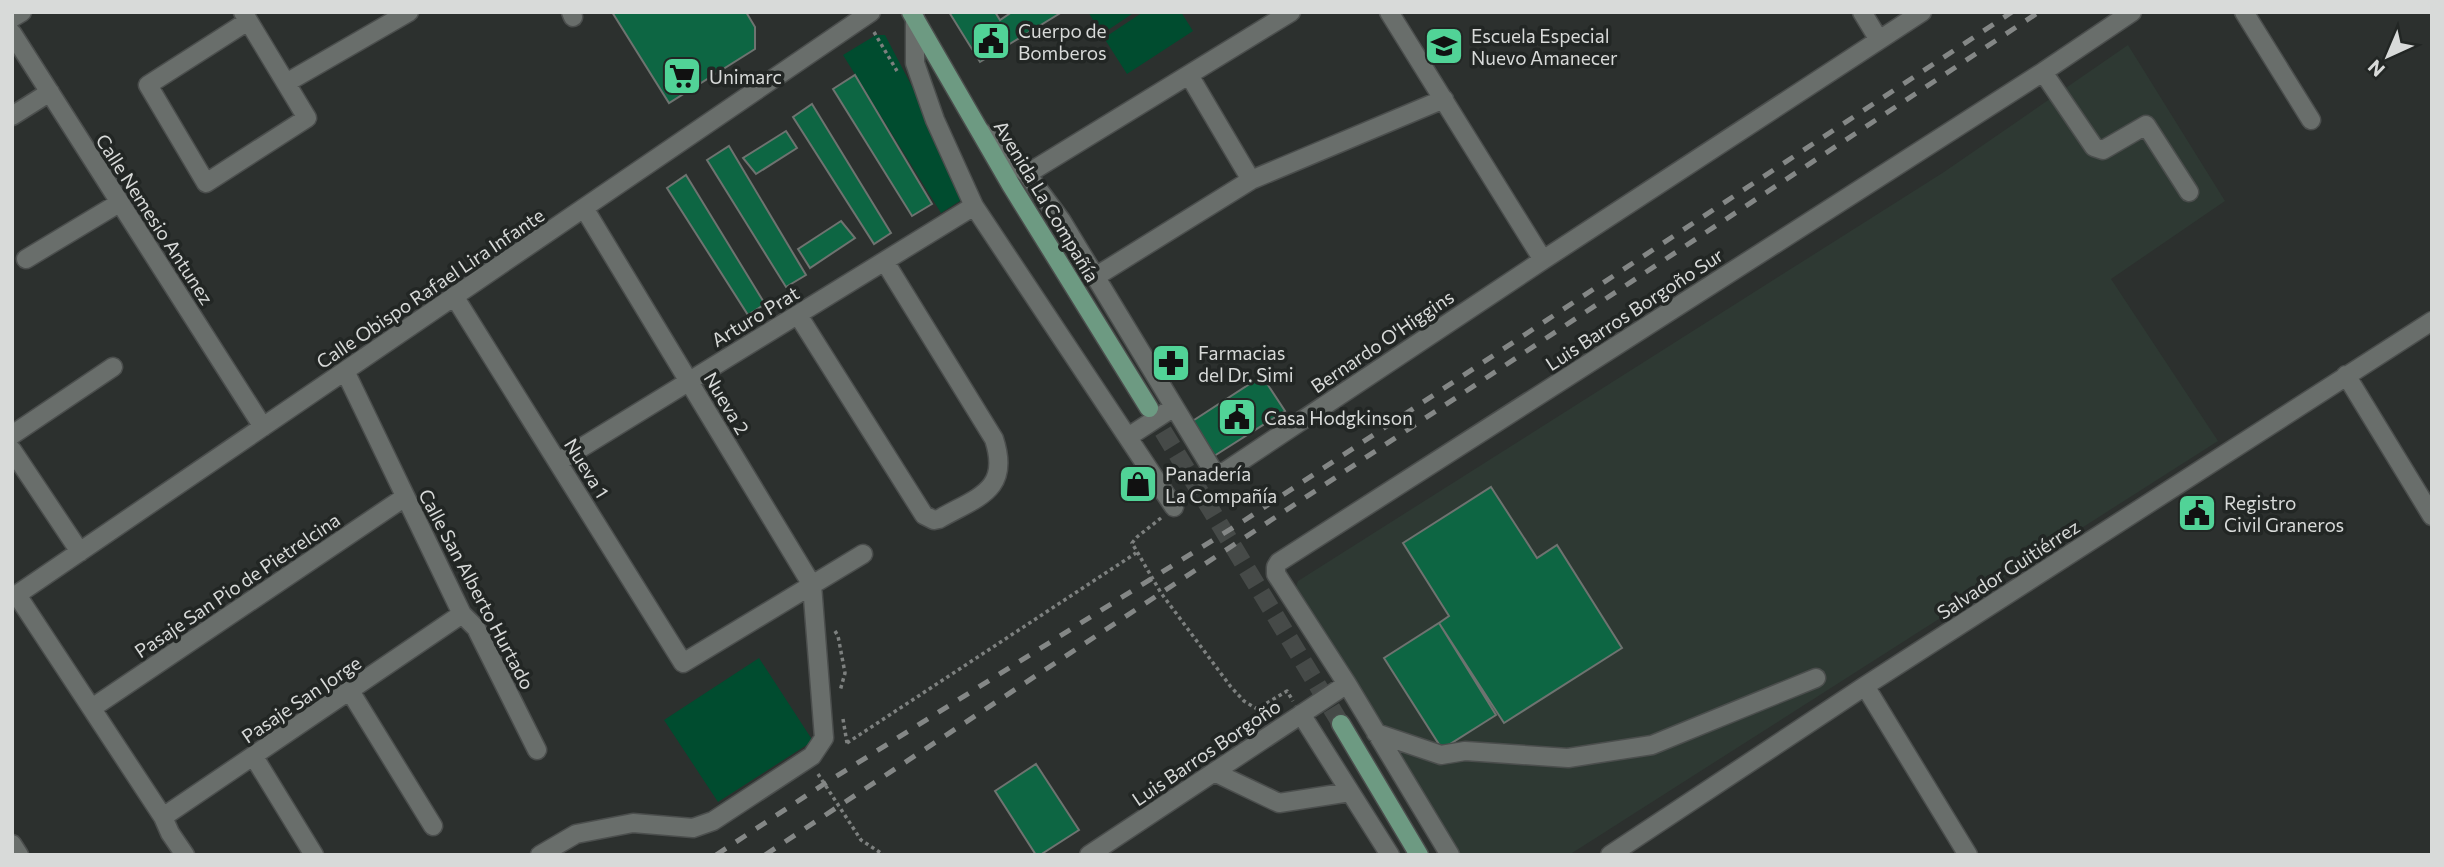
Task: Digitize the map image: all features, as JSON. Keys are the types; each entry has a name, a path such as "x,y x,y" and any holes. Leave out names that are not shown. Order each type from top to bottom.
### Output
{"main road":[{"name":"Avenida La Compañía","path":"913,15 1011,185 1149,408"},
{"path":"1341,724 1419,855"}],"street":[{"path":"12,18 22,12"},
{"path":"286,83 409,12"},
{"name":"Calle Obispo Rafael Lira Infante","path":"15,596 871,12"},
{"path":"1027,174 1291,12"},
{"path":"1389,12 1543,260"},
{"path":"1862,12 1879,40"},
{"name":"Bernardo O'Higgins","path":"979,129 1027,174 1061,220 1212,469 1219,473 1226,471 1922,12"},
{"name":"Luis Barros Borgoño Sur","path":"1347,684 1276,574 1279,562 2043,72 2132,12"},
{"path":"2244,12 2311,120"},
{"path":"913,15 915,63 935,120 974,206 1174,507"},
{"path":"245,17 307,118 206,183 148,85 245,17"},
{"name":"Calle Nemesio Antunez","path":"12,33 118,203 264,427"},
{"path":"2043,72 2094,147 2103,150 2146,125 2189,192"},
{"path":"1189,75 1251,180"},
{"path":"12,116 50,92"},
{"path":"1096,277 1251,180 1444,99"},
{"path":"26,259 118,203"},
{"name":"Arturo Prat","path":"558,462 974,206"},
{"name":"Nueva 2","path":"584,208 812,585"},
{"path":"798,315 924,515 934,520 939,519 988,491 995,482 1000,465 994,439 885,262"},
{"name":"Nueva 1","path":"454,296 683,663 812,585"},
{"name":"Salvador Guitiérrez","path":"1610,855 1865,686 2432,321"},
{"path":"12,435 113,367"},
{"name":"Calle San Alberto Hurtado","path":"345,371 462,614 476,628 537,750"},
{"path":"2346,375 2432,516"},
{"path":"1128,437 1174,407"},
{"path":"12,450 80,552"},
{"name":"Pasaje San Pio de Pietrelcina","path":"92,708 405,497"},
{"path":"540,855 576,834 633,823 693,828 703,825 812,756 824,738 812,585 863,554"},
{"path":"15,596 92,708 185,855"},
{"name":"Pasaje San Jorge","path":"163,817 462,614"},
{"path":"1376,733 1441,755 1465,751 1568,758 1652,746 1816,678"},
{"path":"1347,684 1450,855"},
{"name":"Luis Barros Borgoño","path":"1089,855 1347,684"},
{"path":"1865,686 1968,855"},
{"path":"351,691 433,826"},
{"path":"1301,714 1390,855"},
{"path":"254,757 314,855"},
{"path":"1214,772 1279,803 1350,792"},
{"path":"12,844 19,855"}],"path":[{"path":"1174,507 1132,543 1136,553 1161,593 1244,701 1257,709 1287,691 1301,714"},
{"path":"847,743 1136,553"}],"shaded area":[{"path":"2128,45 2225,201 2111,279 2218,441 1569,855 1456,855 1293,594 1298,581 1944,172"}],"green space":[{"path":"1088,12 1135,12 1102,34"},
{"path":"1143,12 1181,12 1193,31 1127,74 1104,38"},
{"path":"876,35 885,35 929,119 963,199 941,213 843,55"},
{"path":"759,658 813,741 718,802 664,720"}],"building":[{"name":"Unimarc","path":"612,12 746,12 755,27 755,49 669,103"},
{"name":"Cuerpo de Bomberos","path":"949,12 995,12 1000,20 1012,12 1062,12 980,62"},
{"path":"855,75 932,204 912,216 833,89"},
{"path":"812,104 891,233 874,244 793,117"},
{"path":"786,131 797,148 756,174 743,158"},
{"path":"729,146 806,275 786,287 707,160"},
{"path":"686,175 765,304 748,315 667,188"},
{"path":"841,221 855,238 810,268 798,249"},
{"name":"Casa Hodgkinson","path":"1262,376 1285,411 1211,458 1188,424"},
{"path":"1491,487 1537,558 1557,545 1622,648 1504,723 1439,623 1449,616 1403,543"},
{"path":"1439,623 1496,715 1442,749 1384,658"},
{"path":"1036,764 1079,830 1040,855 1036,855 995,791"}],"tunnel":[{"path":"1149,408 1341,724"}],"railway":[{"path":"716,855 824,784 1245,520 2012,12"},
{"path":"765,855 2039,12"}],"place":[{"name":"Cuerpo de Bomberos","path":"991,41"},
{"name":"Escuela Especial Nuevo Amanecer","path":"1444,46"},
{"name":"Unimarc","path":"682,76"},
{"name":"Farmacias del Dr. Simi","path":"1171,363"},
{"name":"Casa Hodgkinson","path":"1237,417"},
{"name":"Panadería La Compañía","path":"1138,484"},
{"name":"Registro Civil Graneros","path":"2197,513"}]}
